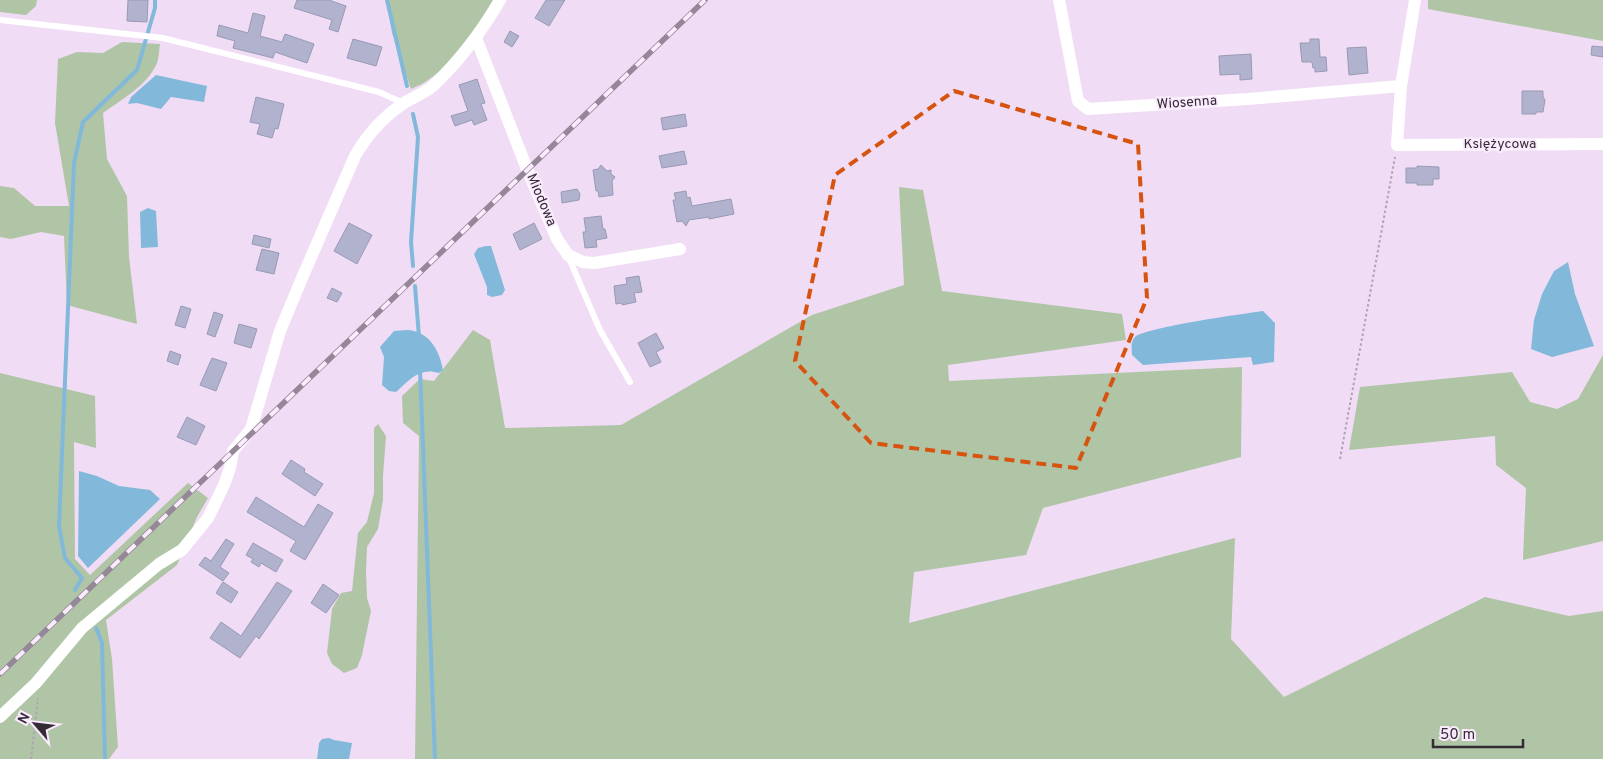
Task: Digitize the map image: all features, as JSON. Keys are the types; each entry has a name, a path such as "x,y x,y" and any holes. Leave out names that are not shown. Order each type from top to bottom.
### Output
{"street":[{"path":"0,717 36,683 82,628 159,564 182,550 208,518 224,486 233,451 251,429 280,331 354,156 365,139 388,115 432,86 462,55 476,38 500,0"},
{"name":"Wiosenna","path":"1059,0 1078,101 1088,109 1248,99 1401,86"},
{"path":"1398,145 1401,86 1414,0"},
{"name":"Miodowa","path":"476,38 553,230 568,255"},
{"name":"Księżycowa","path":"1398,145 1603,144"},
{"path":"568,255 583,262 594,263 680,249"}],"lane":[{"path":"0,20 163,38 378,92 404,104"},
{"path":"568,255 600,330 630,382"}],"path":[{"path":"1340,459 1398,145"},
{"path":"31,759 38,697 36,683"}],"highlighted area":[{"path":"954,91 1138,144 1147,298 1076,468 871,443 795,361 835,175"}],"green space":[{"path":"0,0 37,0 36,6 26,15 0,12"},
{"path":"387,0 494,0 457,54 438,72 411,89 392,33"},
{"path":"1428,0 1603,0 1603,41 1428,9"},
{"path":"122,42 160,44 157,63 147,79 103,113 107,159 127,196 129,257 137,324 67,305 64,236 41,232 11,239 0,237 0,186 14,188 35,206 69,206 55,123 58,59 77,52 103,53"},
{"path":"899,187 923,190 942,291 1122,314 1126,340 948,365 949,381 1242,367 1241,457 1043,508 1026,555 914,572 909,623 1235,538 1231,639 1284,697 1485,597 1569,616 1603,611 1603,759 415,759 419,436 403,423 402,396 420,379 434,381 473,330 490,340 505,428 621,425 812,315 904,285"},
{"path":"1603,355 1603,541 1523,560 1526,488 1496,465 1495,436 1349,450 1360,387 1512,372 1530,402 1557,409 1578,399"},
{"path":"0,373 95,396 96,448 74,442 75,559 90,575 188,483 208,498 197,517 177,565 106,620 112,659 118,747 109,759 0,759"},
{"path":"378,424 386,436 383,500 378,529 367,547 367,598 371,611 362,655 357,668 344,673 332,664 327,653 332,609 341,593 352,591 358,533 367,522 374,493 374,428"}],"water":[{"path":"156,75 207,86 204,102 171,97 161,109 137,103 128,104 131,97"},
{"path":"148,208 156,211 158,247 141,248 140,212"},
{"path":"491,246 505,290 502,295 492,297 487,295 487,287 474,254 478,248"},
{"path":"1568,262 1575,294 1594,346 1552,357 1531,349 1534,320 1542,294 1554,271"},
{"path":"1263,311 1275,323 1274,362 1253,365 1251,357 1143,365 1132,355 1133,339 1143,333 1196,321"},
{"path":"412,330 426,337 440,357 443,370 439,373 421,373 396,392 389,391 382,385 384,357 380,347 394,331"},
{"path":"79,471 97,476 119,486 150,490 160,499 88,568 78,556"},
{"path":"329,738 352,743 349,759 317,759 319,743 322,739"}],"building":[{"path":"128,0 148,0 147,22 127,21"},
{"path":"297,0 329,0 346,6 338,32 329,29 332,20 294,8"},
{"path":"546,0 565,0 549,26 535,18"},
{"path":"253,13 265,16 260,36 282,42 285,34 314,44 307,63 275,52 273,58 233,48 235,41 217,36 219,25 248,33"},
{"path":"510,31 519,36 512,47 504,42"},
{"path":"353,39 382,47 376,66 347,58"},
{"path":"1310,39 1319,39 1320,57 1326,57 1327,71 1315,72 1312,62 1302,62 1300,43 1310,43"},
{"path":"1592,46 1603,47 1603,57 1591,55"},
{"path":"1366,47 1368,73 1349,75 1347,48"},
{"path":"1251,54 1252,79 1240,80 1240,74 1220,75 1219,56"},
{"path":"477,79 485,103 481,104 487,120 474,125 472,120 455,126 451,116 468,111 459,85"},
{"path":"1522,91 1543,91 1545,100 1543,112 1522,114"},
{"path":"256,97 284,104 278,129 275,128 272,138 257,134 260,124 250,122"},
{"path":"685,114 687,126 663,130 661,118"},
{"path":"684,151 687,164 662,168 659,156"},
{"path":"601,165 607,171 611,170 611,174 615,177 612,181 613,195 599,197 598,191 596,191 593,170 598,169"},
{"path":"1417,166 1439,167 1439,179 1433,179 1433,185 1406,183 1406,168 1417,168"},
{"path":"577,189 580,194 579,200 562,203 561,192"},
{"path":"686,191 687,198 690,197 692,206 731,199 734,214 709,219 709,217 689,220 686,226 682,221 677,222 673,200 676,200 674,193"},
{"path":"601,216 607,238 596,240 597,247 585,248 583,232 586,232 584,218"},
{"path":"349,223 372,235 357,264 334,251"},
{"path":"534,223 542,239 520,250 513,234"},
{"path":"254,235 271,239 269,248 252,244"},
{"path":"262,249 279,253 274,274 256,270"},
{"path":"639,276 642,292 634,293 636,302 622,305 622,303 616,304 614,286 627,284 626,278"},
{"path":"332,288 342,293 337,302 327,298"},
{"path":"181,306 191,309 185,328 175,325"},
{"path":"214,312 223,315 215,337 207,334"},
{"path":"239,324 257,329 251,348 234,343"},
{"path":"656,333 664,348 656,352 661,362 650,367 638,343"},
{"path":"170,351 181,355 178,365 167,361"},
{"path":"212,358 227,363 216,391 200,385"},
{"path":"187,417 205,426 196,445 177,437"},
{"path":"291,460 305,469 304,472 323,484 315,496 282,474"},
{"path":"256,497 304,527 318,504 333,513 305,560 290,551 296,541 247,512"},
{"path":"226,539 234,544 220,567 229,573 223,581 199,565 205,557 211,561"},
{"path":"253,543 283,560 276,572 261,563 259,567 251,562 253,559 246,555"},
{"path":"223,582 238,592 231,603 216,593"},
{"path":"277,582 292,591 259,639 256,636 240,658 210,638 221,622 241,636"},
{"path":"323,584 339,595 326,613 311,603"}],"waterway":[{"path":"75,590 82,578 65,558 59,526 74,163 83,122 137,70 155,8 155,0"},
{"path":"387,0 407,86"},
{"path":"413,114 418,137 411,242 413,266"},
{"path":"415,286 419,337"},
{"path":"420,369 435,759"},
{"path":"96,628 102,643 105,759"}],"railway":[{"path":"0,674 705,0"}]}
